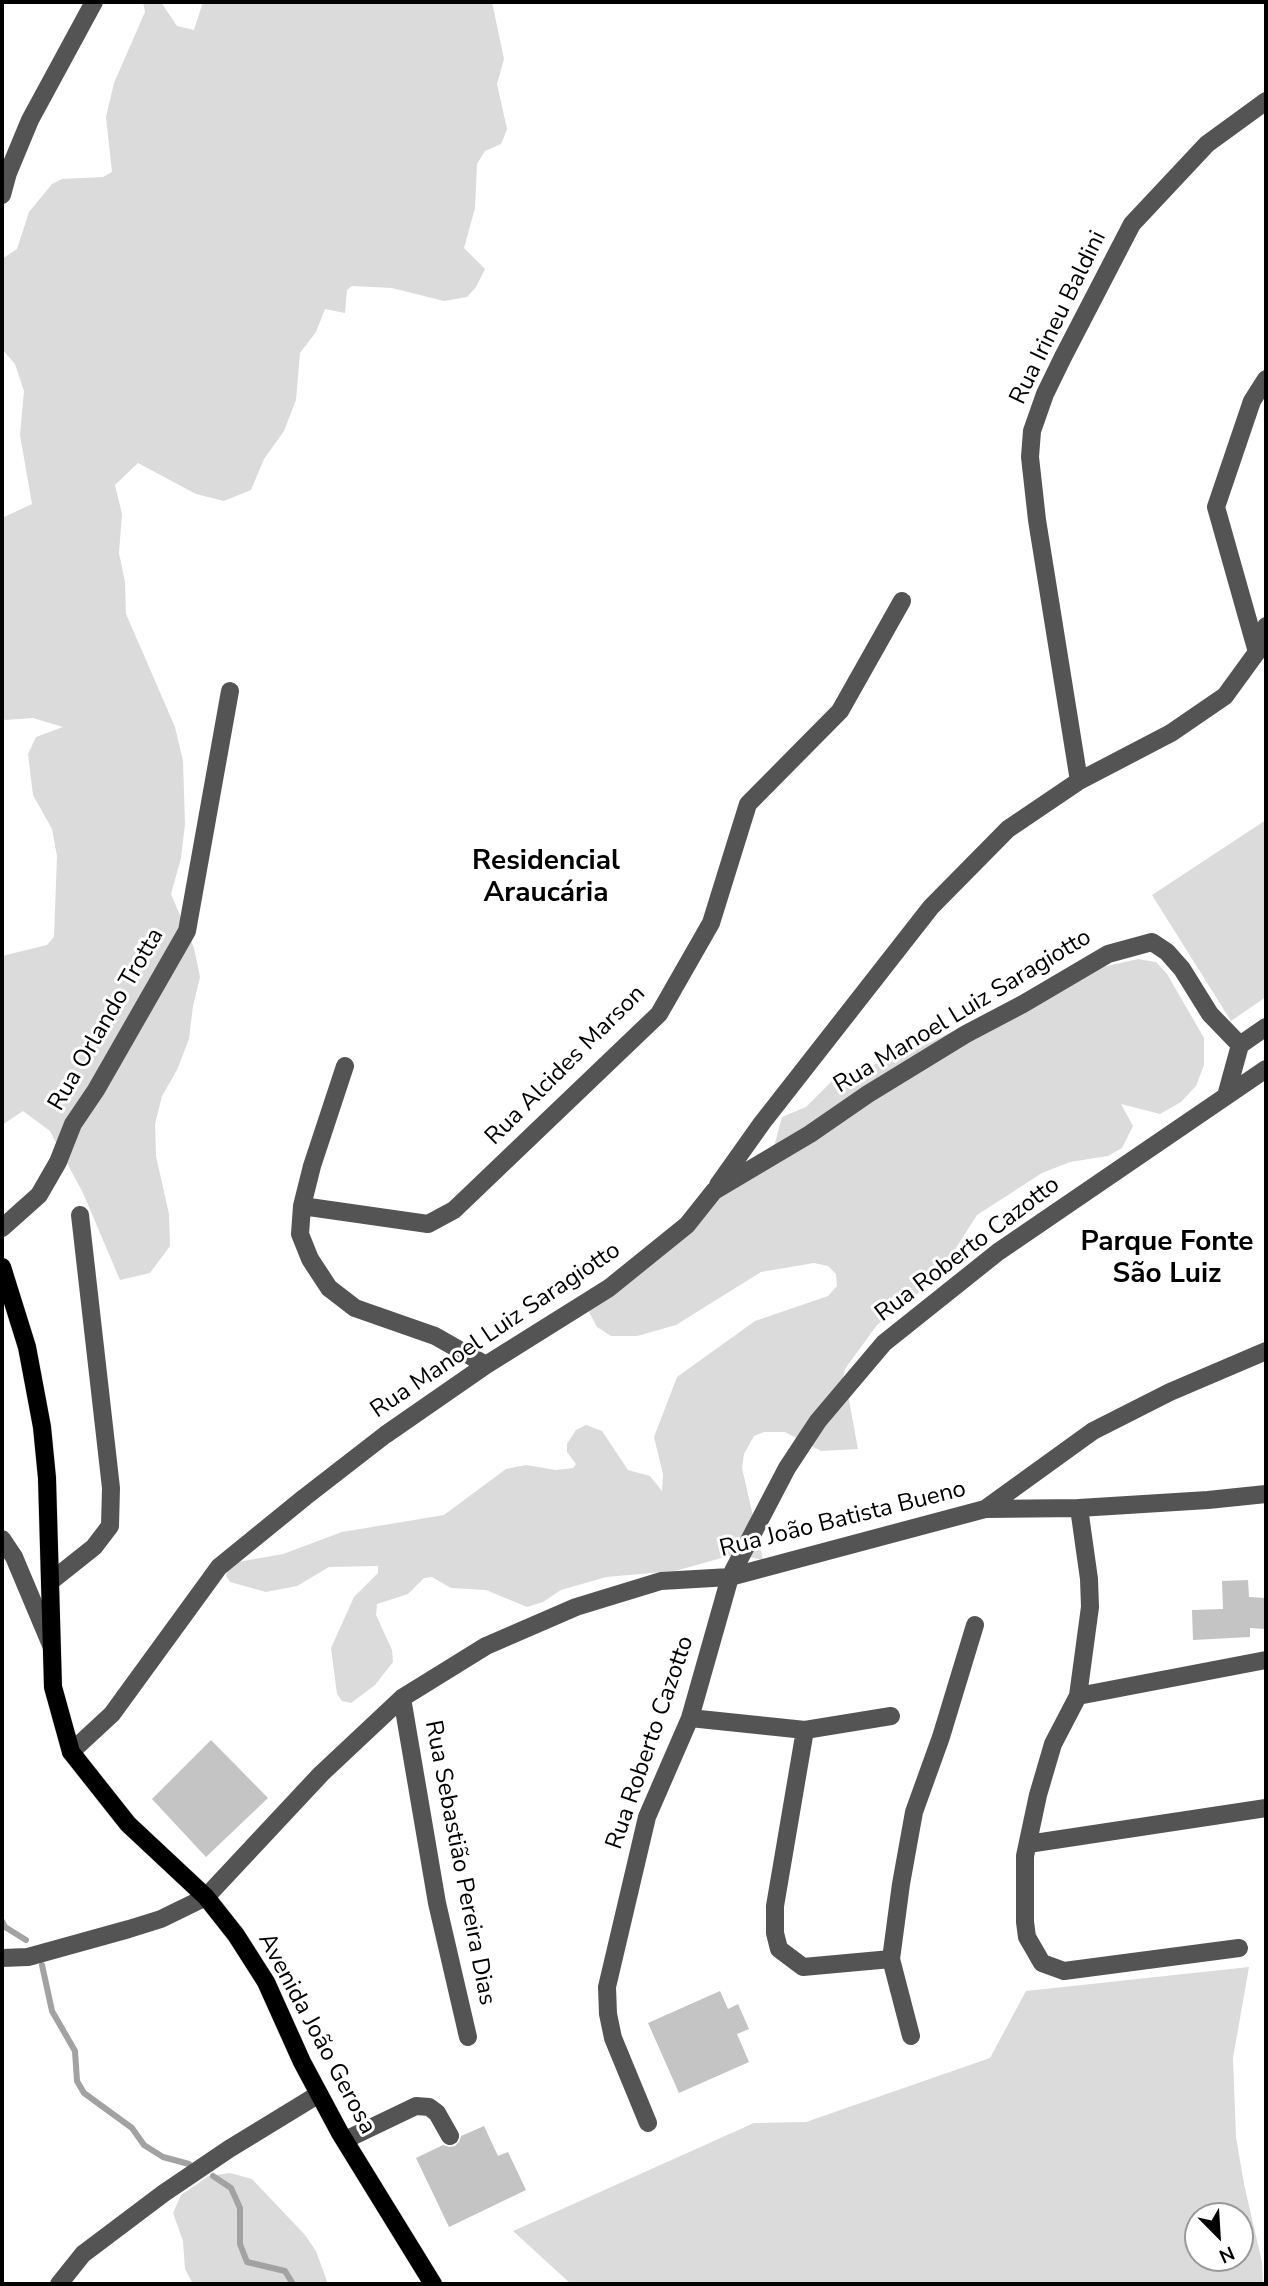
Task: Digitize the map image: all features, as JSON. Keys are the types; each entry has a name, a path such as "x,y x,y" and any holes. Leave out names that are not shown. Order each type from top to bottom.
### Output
{"main road":[{"name":"Avenida João Gerosa","path":"2,1268 27,1347 42,1427 47,1478 53,1687 71,1752 128,1824 206,1898 236,1935 266,1982 319,2094 433,2284"}],"street":[{"path":"79,31 84,2"},
{"path":"2,195 30,120 94,2"},
{"name":"Rua Irineu Baldini","path":"1079,780 1037,520 1030,457 1032,430 1045,394 1132,224 1207,144 1266,102"},
{"path":"1257,652 1216,507 1252,401 1266,379"},
{"name":"Rua Alcides Marson","path":"302,1206 428,1224 454,1210 659,1014 711,923 748,804 840,710 902,601"},
{"path":"714,1191 762,1123 931,907 1008,829 1079,780 1171,733 1226,696 1257,652 1266,626"},
{"name":"Rua Orlando Trotta","path":"2,1228 39,1195 58,1162 73,1124 96,1090 187,931 230,691"},
{"name":"Rua Manoel Luiz Saragiotto","path":"71,1752 111,1714 219,1567 385,1435 486,1364 609,1288 687,1225 714,1191 810,1134 868,1094 966,1034 1108,954 1152,942 1167,952 1210,1014 1240,1045"},
{"path":"1226,1096 1240,1045 1266,1027"},
{"path":"345,1066 312,1166 302,1206 300,1234 310,1259 329,1288 355,1308 435,1336 486,1364"},
{"name":"Rua Roberto Cazotto","path":"648,2123 613,2038 608,2014 607,1987 647,1817 690,1718 730,1577 787,1468 818,1421 884,1343 998,1252 1266,1069"},
{"path":"50,1582 94,1547 110,1526 111,1488 80,1215"},
{"path":"985,1509 1093,1431 1170,1392 1266,1351"},
{"name":"Rua João Batista Bueno","path":"206,1898 321,1774 402,1698 486,1646 576,1607 660,1581 730,1577 985,1509 1079,1508 1266,1494"},
{"path":"1079,1508 1090,1607 1078,1696 1052,1744 1025,1856 1027,1937 1042,1963 1064,1971 1239,1948"},
{"path":"2,1539 14,1557 51,1645"},
{"path":"911,2036 891,1959 901,1884 914,1812 975,1625"},
{"path":"1078,1696 1266,1660"},
{"name":"Rua Sebastião Pereira Dias","path":"402,1698 437,1903 468,2037"},
{"path":"690,1718 805,1730 891,1716"},
{"path":"805,1730 775,1906 775,1933 779,1950 803,1967 891,1959"},
{"path":"1028,1844 1266,1808"},
{"path":"2,1958 28,1957 129,1929 161,1919 206,1898"},
{"path":"59,2284 83,2254 164,2193 319,2094"},
{"path":"345,2140 416,2106 429,2107 437,2113 450,2136"}],"shaded area":[{"path":"143,2 161,2 177,26 194,30 203,2 492,2 504,59 497,84 507,129 501,144 485,151 477,164 475,208 464,248 485,269 476,287 467,297 444,301 392,288 352,286 347,290 345,313 325,309 316,332 300,353 296,400 284,431 264,459 251,490 224,501 196,494 138,463 115,485 122,514 119,553 125,582 126,614 175,727 183,761 185,824 181,858 171,894 194,948 200,977 189,1039 177,1070 162,1096 155,1124 156,1156 169,1214 170,1246 150,1273 120,1280 83,1193 50,1131 23,1111 2,1125 2,956 47,945 54,937 57,856 52,829 33,795 28,754 36,737 63,727 33,718 5,720 2,716 2,518 32,504 20,435 24,391 15,364 2,349 2,259 17,249 29,212 52,184 62,179 103,177 112,172 106,117 114,83 145,12"},
{"path":"1266,820 1266,997 1231,1021 1152,895"},
{"path":"1138,959 1156,962 1167,974 1204,1038 1204,1065 1196,1086 1181,1102 1160,1114 1121,1104 1133,1126 1122,1148 1108,1156 1070,1162 1042,1173 977,1215 947,1262 916,1295 877,1325 845,1369 841,1386 849,1400 858,1449 821,1451 785,1432 764,1432 754,1436 744,1454 742,1468 763,1560 736,1554 675,1571 606,1577 561,1590 543,1602 527,1607 486,1590 451,1588 432,1577 424,1578 408,1594 377,1604 376,1615 392,1650 393,1662 375,1685 351,1703 342,1701 337,1694 331,1648 354,1597 378,1573 378,1566 329,1567 297,1586 266,1592 230,1582 226,1576 228,1567 238,1562 283,1554 342,1532 444,1515 506,1469 526,1465 556,1470 573,1468 576,1464 567,1452 567,1444 576,1430 586,1425 602,1431 628,1470 650,1476 662,1491 663,1474 654,1437 677,1377 755,1321 828,1296 837,1286 836,1274 828,1266 814,1263 761,1272 676,1325 637,1336 611,1336 597,1327 589,1312 597,1295 763,1159 775,1143 782,1117 806,1107 838,1075 900,1057 1071,974"},
{"path":"1249,1967 1233,2058 1236,2137 1248,2202 1184,2202 1184,2272 1254,2272 1254,2227 1262,2262 1263,2284 571,2284 513,2231 754,2123 806,2122 990,2058 1026,1991"},
{"path":"230,2173 252,2179 305,2235 316,2251 328,2284 193,2284 185,2269 183,2241 173,2213 181,2195 209,2176"}],"building":[{"path":"1248,1580 1249,1597 1266,1598 1266,1629 1250,1628 1250,1637 1193,1640 1192,1610 1223,1609 1222,1581"},
{"path":"211,1740 268,1798 206,1857 152,1799"},
{"path":"720,1991 728,2009 738,2004 749,2029 737,2034 749,2062 679,2093 648,2023"},
{"path":"484,2126 498,2156 508,2152 526,2190 449,2227 416,2158 443,2145 455,2146 461,2136"}],"waterway":[{"path":"2,1921 5,1927 26,1940"},
{"path":"42,1965 52,2011 75,2051 77,2081 84,2093 132,2128 144,2145 163,2157 189,2164"},
{"path":"213,2176 231,2188 240,2208 240,2244 247,2262 285,2271 293,2284"}],"district":[{"name":"Residencial Araucária","path":"546,878"},
{"name":"Parque Fonte São Luiz","path":"1167,1259"}]}
